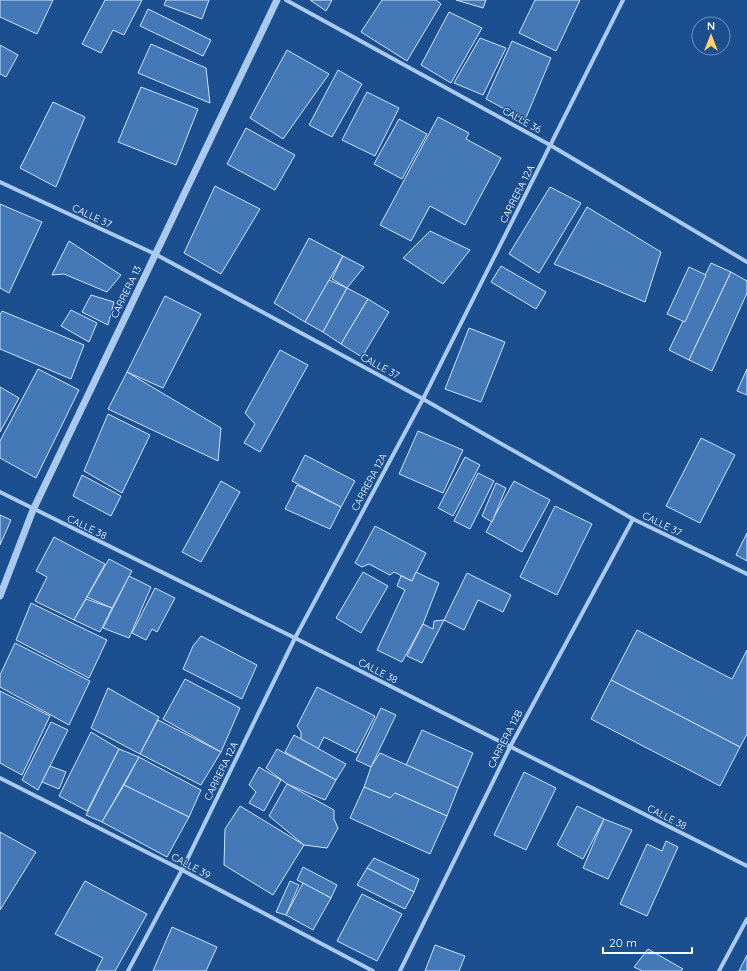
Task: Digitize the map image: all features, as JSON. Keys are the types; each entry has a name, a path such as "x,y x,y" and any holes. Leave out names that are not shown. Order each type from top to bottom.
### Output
{"street":[{"name":"CARRERA 13","path":"0,596 33,510 277,0"},
{"name":"CALLE 36","path":"286,0 550,145 746,261"},
{"name":"CARRERA 12A","path":"128,971 182,870 295,638 423,399 623,0"},
{"name":"CALLE 37","path":"0,182 155,254 423,399 633,519 747,574"},
{"path":"746,261 747,256"},
{"name":"CALLE 38","path":"0,492 33,510 295,638 747,866"},
{"name":"CARRERA 12B","path":"400,971 510,747 633,519"},
{"name":"CALLE 39","path":"0,778 182,870 372,971"},
{"path":"719,971 747,920"}],"building":[{"path":"0,0 53,0 37,34 0,17"},
{"path":"105,0 142,0 124,35 113,30 101,53 82,44"},
{"path":"166,0 209,0 202,19 164,5"},
{"path":"310,0 332,0 326,11"},
{"path":"382,0 436,0 441,4 407,61 361,32"},
{"path":"456,0 486,0 483,8"},
{"path":"535,0 580,0 556,51 519,33"},
{"path":"148,9 211,40 203,56 140,26"},
{"path":"449,12 482,28 451,83 421,65"},
{"path":"480,38 506,48 483,95 454,83"},
{"path":"512,41 551,58 525,120 486,99"},
{"path":"151,44 206,68 210,103 138,73"},
{"path":"0,45 18,55 6,77 0,74"},
{"path":"287,50 329,74 283,139 250,118"},
{"path":"338,70 362,84 332,137 309,125"},
{"path":"141,87 198,109 176,165 118,142"},
{"path":"367,92 399,108 375,156 342,140"},
{"path":"53,102 85,117 56,187 20,168"},
{"path":"438,117 469,133 466,139 501,158 465,225 430,206 411,241 380,225"},
{"path":"399,119 427,134 402,179 374,164"},
{"path":"246,128 295,155 275,190 227,164"},
{"path":"215,186 260,209 221,274 184,253"},
{"path":"550,187 581,203 539,273 509,254"},
{"path":"0,204 42,222 9,293 0,288"},
{"path":"587,207 661,252 645,302 554,264"},
{"path":"430,231 470,250 443,284 403,258"},
{"path":"309,238 343,256 305,322 274,303"},
{"path":"69,241 121,275 107,292 64,274 52,275"},
{"path":"343,256 364,267 347,288 332,279"},
{"path":"711,263 731,272 689,360 669,350"},
{"path":"501,266 546,292 536,309 491,282"},
{"path":"689,267 706,275 685,322 667,314"},
{"path":"731,272 747,281 747,293 712,371 689,360"},
{"path":"329,280 347,288 323,332 305,322"},
{"path":"347,288 368,299 341,344 323,332"},
{"path":"91,295 114,302 108,325 82,312"},
{"path":"165,296 201,314 163,388 127,372"},
{"path":"368,299 389,312 362,357 341,344"},
{"path":"71,310 97,323 89,342 61,326"},
{"path":"2,311 84,345 71,379 0,349 0,315"},
{"path":"469,328 505,342 481,402 445,389"},
{"path":"280,350 308,365 260,452 244,443 255,424 245,413"},
{"path":"38,369 79,390 36,478 0,458 0,441"},
{"path":"747,369 747,395 737,391"},
{"path":"127,372 221,428 218,461 108,409"},
{"path":"0,387 19,398 0,432"},
{"path":"108,414 150,435 122,493 84,471"},
{"path":"418,431 463,450 443,493 399,474"},
{"path":"701,438 735,455 700,523 666,506"},
{"path":"305,455 355,481 341,507 292,481"},
{"path":"465,457 480,465 453,516 438,508"},
{"path":"478,473 494,481 470,529 454,521"},
{"path":"82,475 121,496 111,516 73,496"},
{"path":"221,481 240,492 201,562 182,552"},
{"path":"514,481 550,500 522,552 486,532"},
{"path":"496,483 506,488 492,522 482,516"},
{"path":"297,485 341,507 330,529 285,509"},
{"path":"555,506 592,524 557,595 520,577"},
{"path":"0,515 11,520 0,545"},
{"path":"375,526 426,553 412,581 394,572 390,575 369,564 362,567 355,563"},
{"path":"747,533 747,561 736,555"},
{"path":"54,537 105,564 74,620 35,601 47,577 36,571"},
{"path":"109,559 132,571 112,608 87,597"},
{"path":"363,572 388,586 361,633 336,618"},
{"path":"416,572 439,583 423,624 402,662 377,650 405,590 397,586 401,576 412,581"},
{"path":"467,573 511,595 503,612 478,600 464,630 444,620"},
{"path":"129,576 151,587 129,638 103,628"},
{"path":"155,588 175,598 157,632 152,629 146,640 132,633"},
{"path":"86,599 112,608 100,632 74,620"},
{"path":"31,603 107,640 89,678 16,640"},
{"path":"444,620 422,663 407,656 423,624 433,629 434,621"},
{"path":"637,630 732,679 747,650 747,734 740,747 611,680"},
{"path":"201,636 257,665 242,699 183,669 193,646"},
{"path":"15,643 90,681 69,725 0,687 0,675"},
{"path":"185,679 240,708 221,752 163,719"},
{"path":"611,680 740,747 720,786 591,719"},
{"path":"317,687 375,716 356,753 324,737 318,749 301,741 301,732 297,726"},
{"path":"108,688 159,717 140,754 91,728"},
{"path":"0,691 50,716 22,775 0,763"},
{"path":"381,708 396,715 371,767 356,760"},
{"path":"158,720 221,752 201,785 140,754"},
{"path":"51,722 68,730 38,790 22,780"},
{"path":"422,730 473,753 458,788 406,765"},
{"path":"91,732 119,749 87,811 59,796"},
{"path":"294,735 346,764 336,780 285,752"},
{"path":"119,749 139,757 102,822 86,815"},
{"path":"277,749 336,780 325,800 287,784 266,768"},
{"path":"380,753 458,788 447,816 395,793 390,798 364,787 371,767"},
{"path":"139,757 201,790 189,817 124,785"},
{"path":"50,766 66,772 59,789 42,782"},
{"path":"259,767 281,780 264,811 249,803 256,792 249,785"},
{"path":"524,772 556,788 526,850 494,835"},
{"path":"287,784 334,810 334,819 338,828 327,848 304,845 269,816"},
{"path":"124,785 189,817 167,857 102,822"},
{"path":"364,787 390,798 395,793 447,816 430,854 350,818"},
{"path":"240,806 304,845 273,895 224,865 225,829"},
{"path":"577,806 604,819 583,859 557,845"},
{"path":"604,819 632,830 608,879 583,868"},
{"path":"0,832 36,852 0,910"},
{"path":"666,841 678,847 647,916 620,904 647,844 662,851"},
{"path":"374,858 419,879 414,892 367,868"},
{"path":"303,867 337,885 331,898 297,880"},
{"path":"367,868 414,892 405,909 357,885"},
{"path":"85,881 147,914 115,971 96,971 103,958 55,934"},
{"path":"290,881 299,885 286,915 276,912"},
{"path":"303,883 331,898 313,930 286,915"},
{"path":"362,894 402,914 377,961 337,941"},
{"path":"172,927 217,947 206,971 153,971"},
{"path":"435,945 465,956 459,971 425,971"},
{"path":"648,949 683,969 681,971 642,971 634,967"},
{"path":"747,955 747,971 739,971"}]}
